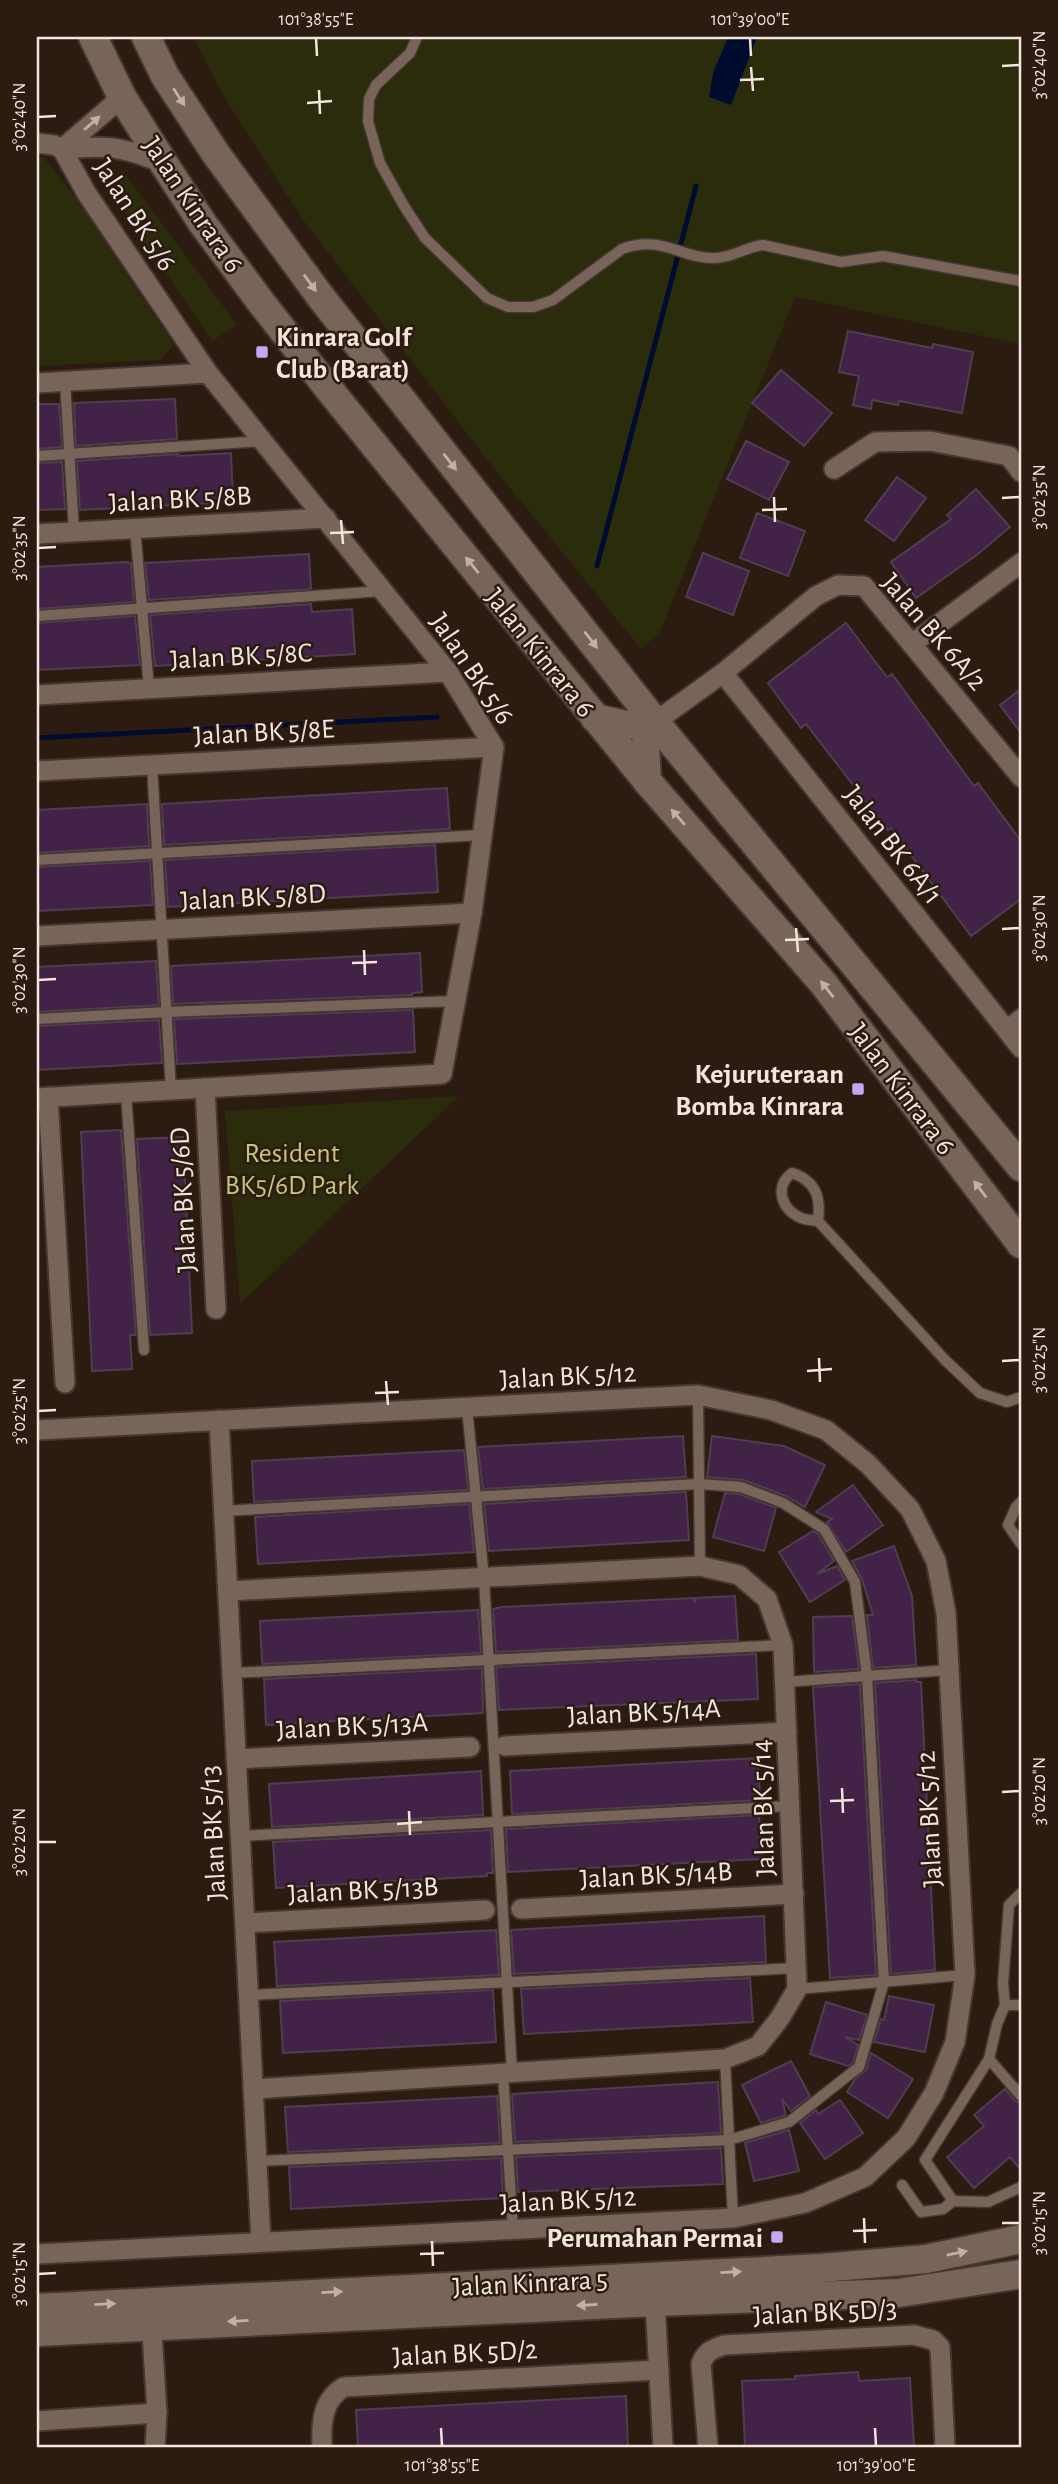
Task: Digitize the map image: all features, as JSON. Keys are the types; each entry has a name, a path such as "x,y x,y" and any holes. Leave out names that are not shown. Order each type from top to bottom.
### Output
{"main road":[{"name":"Jalan Kinrara 6","path":"93,37 122,97 203,224 311,366 647,781 823,983 1021,1244"},
{"name":"Jalan Kinrara 6","path":"146,37 165,76 216,154 320,296 655,722 1021,1167"},
{"path":"595,718 625,725 655,722 645,746 647,781"},
{"name":"Jalan Kinrara 5","path":"37,2332 151,2314 602,2278 926,2259 1021,2239"},
{"path":"602,2278 631,2286 646,2293 655,2302 664,2290 696,2274"},
{"name":"Jalan Kinrara 5","path":"37,2308 151,2314 655,2302 898,2293 1021,2274"}],"street":[{"path":"62,149 122,97"},
{"name":"Jalan BK 5/6","path":"37,143 62,149 88,194 208,373 448,672 494,747 472,913 442,1074 42,1098"},
{"path":"62,149 110,146 133,151 164,164"},
{"path":"37,383 208,373"},
{"path":"834,469 875,442 930,441 1009,456 1021,472"},
{"name":"Jalan BK 5/8B","path":"37,534 326,518"},
{"path":"912,644 1021,563"},
{"name":"Jalan BK 6A/2","path":"655,722 723,673 816,596 838,585 864,586 1021,777"},
{"name":"Jalan BK 5/8C","path":"37,695 448,672"},
{"name":"Jalan BK 6A/1","path":"723,673 1014,1025 1021,1048"},
{"name":"Jalan BK 5/8E","path":"37,771 494,747"},
{"name":"Jalan BK 5/8D","path":"37,936 472,913"},
{"name":"Jalan BK 5/6D","path":"205,1088 216,1309"},
{"path":"42,1098 65,1383"},
{"name":"Jalan BK 5/12","path":"37,1430 698,1395 771,1410 826,1430 868,1464 910,1509 936,1561 946,1614 965,1975 955,2042 934,2093 906,2138 865,2177 805,2203 733,2218 37,2253"},
{"name":"Jalan BK 5/13","path":"219,1420 261,2242"},
{"name":"Jalan BK 5/14","path":"228,1591 700,1566 739,1575 767,1599 783,1645 797,1989"},
{"name":"Jalan BK 5/14A","path":"505,1746 787,1732"},
{"name":"Jalan BK 5/13A","path":"236,1759 470,1747"},
{"name":"Jalan BK 5/14B","path":"521,1909 794,1895"},
{"name":"Jalan BK 5/13B","path":"245,1923 485,1910"},
{"path":"253,2089 726,2059 758,2046 780,2018 797,1989"},
{"path":"655,2302 663,2447"},
{"path":"151,2314 157,2413 155,2447"},
{"name":"Jalan BK 5D/3","path":"708,2447 701,2364 704,2355 712,2349 724,2345 914,2335 933,2340 940,2347 945,2447"},
{"name":"Jalan BK 5D/2","path":"322,2447 324,2412 328,2400 344,2386 659,2370"},
{"path":"37,2421 157,2413"}],"lane":[{"path":"416,37 410,52 383,77 369,99 368,121 380,163 425,237 487,298 508,307 533,307 553,300 622,249 634,245 663,246 710,259 762,245 841,262 883,256 1003,280 1021,281"},
{"path":"65,381 74,531"},
{"path":"37,456 262,442"},
{"path":"135,528 149,688"},
{"path":"37,616 383,591"},
{"path":"152,765 171,1090"},
{"path":"37,860 482,835"},
{"path":"37,1019 456,1001"},
{"path":"126,1093 144,1350"},
{"path":"818,1221 820,1204 813,1187 804,1177 792,1173 783,1179 780,1190 785,1205 800,1218 818,1221 945,1360 980,1393 1007,1402 1021,1397"},
{"path":"698,1395 700,1566"},
{"path":"467,1408 489,1659 507,1982 508,2150 513,2230"},
{"path":"223,1511 699,1484 741,1487 783,1503 824,1529 855,1582 867,1676 884,1982 859,2067 789,2122 729,2140 257,2161"},
{"path":"1021,1502 1008,1525 1021,1544"},
{"path":"232,1673 783,1645"},
{"path":"785,1682 949,1671"},
{"path":"240,1836 790,1806"},
{"path":"953,2201 925,2160 989,2059 997,2024 1005,2005 1003,1983 1009,1905 1021,1893"},
{"path":"248,1995 797,1968"},
{"path":"797,1989 965,1975"},
{"path":"1005,2005 1021,2005"},
{"path":"726,2059 733,2218"},
{"path":"989,2059 1021,2096"},
{"path":"902,2185 921,2211 943,2208 953,2201 988,2202 1021,2187"}],"green space":[{"path":"193,37 1021,37 1021,344 795,297 660,632 641,649 485,457 304,221 227,102"},
{"path":"43,157 73,194 174,345 160,360 37,366 37,158"},
{"path":"122,170 237,325 212,341 106,184"},
{"name":"Resident BK5/6D Park","path":"459,1096 240,1304 225,1111"}],"water":[{"path":"728,37 757,37 731,105 709,97 713,73"}],"building":[{"path":"848,331 932,348 933,344 973,352 962,413 899,401 898,405 872,400 871,409 853,405 859,376 839,372"},
{"path":"781,370 832,413 804,446 752,403"},
{"path":"175,399 177,439 76,446 74,403"},
{"path":"37,404 59,404 62,447 37,449"},
{"path":"746,441 789,462 769,500 727,479"},
{"path":"231,453 233,502 80,510 77,461"},
{"path":"62,462 65,509 37,510 37,463"},
{"path":"897,477 926,498 894,541 865,520"},
{"path":"976,489 1010,527 978,554 916,598 891,562 951,519 947,515"},
{"path":"757,513 805,531 788,576 740,558"},
{"path":"703,553 749,571 733,615 686,597"},
{"path":"309,554 311,589 149,600 145,563"},
{"path":"131,563 134,602 37,609 37,567"},
{"path":"311,604 312,612 352,609 355,654 155,666 150,615"},
{"path":"135,616 140,665 37,670 37,623"},
{"path":"846,623 887,677 892,674 974,786 978,783 1021,841 1021,899 971,936 891,828 888,830 806,724 801,728 768,683"},
{"path":"1021,689 1021,733 1000,705"},
{"path":"447,788 450,829 164,845 162,804"},
{"path":"147,804 149,846 37,853 37,810"},
{"path":"435,845 438,892 168,907 165,860"},
{"path":"150,861 153,905 37,911 37,867"},
{"path":"420,953 422,992 412,995 173,1004 171,966"},
{"path":"156,961 159,1005 37,1012 37,967"},
{"path":"413,1010 415,1052 177,1064 174,1019"},
{"path":"159,1020 162,1063 37,1070 37,1026"},
{"path":"121,1130 136,1335 130,1335 132,1369 92,1371 81,1132"},
{"path":"183,1137 192,1333 150,1335 137,1139"},
{"path":"683,1436 686,1477 483,1489 478,1447"},
{"path":"712,1436 784,1446 825,1465 805,1507 786,1496 744,1480 707,1477"},
{"path":"464,1450 468,1490 254,1502 252,1461"},
{"path":"853,1485 883,1525 846,1552 827,1522 832,1519 816,1512"},
{"path":"686,1492 689,1540 489,1551 484,1504"},
{"path":"725,1493 739,1494 776,1508 764,1551 713,1537"},
{"path":"469,1504 474,1552 258,1564 255,1517"},
{"path":"813,1531 818,1534 834,1561 817,1574 837,1566 845,1580 810,1602 779,1552"},
{"path":"894,1546 912,1596 916,1665 873,1668 867,1615 873,1615 862,1579 852,1561"},
{"path":"735,1596 738,1640 496,1652 493,1609 501,1607 694,1598 695,1603 696,1598"},
{"path":"478,1610 481,1653 263,1664 262,1661 260,1621"},
{"path":"852,1616 859,1669 814,1672 813,1617"},
{"path":"756,1654 758,1699 499,1710 496,1667"},
{"path":"482,1668 483,1713 266,1725 264,1679"},
{"path":"916,1680 921,1682 935,1970 891,1974 875,1683"},
{"path":"860,1684 876,1975 830,1978 813,1687"},
{"path":"758,1758 760,1800 512,1814 510,1771"},
{"path":"481,1771 483,1815 272,1827 269,1784"},
{"path":"759,1815 762,1859 508,1872 506,1829"},
{"path":"491,1830 493,1873 487,1873 487,1876 276,1888 273,1842"},
{"path":"764,1916 766,1962 514,1974 511,1930"},
{"path":"496,1930 499,1975 277,1986 274,1942"},
{"path":"750,1978 753,2022 524,2034 521,1989"},
{"path":"493,1990 496,2042 283,2053 280,2001"},
{"path":"889,1996 934,2005 925,2052 874,2042 881,2019 884,2020"},
{"path":"826,2002 867,2015 859,2040 845,2037 858,2045 853,2063 848,2066 810,2054"},
{"path":"871,2053 913,2079 888,2118 847,2092 856,2078 866,2070"},
{"path":"791,2061 810,2096 791,2111 782,2099 786,2115 761,2123 742,2085"},
{"path":"718,2082 721,2133 515,2142 512,2094"},
{"path":"1005,2089 1015,2101 1021,2103 1021,2170 1010,2157 974,2188 947,2157 984,2126 974,2115"},
{"path":"497,2096 500,2143 288,2152 285,2107"},
{"path":"840,2100 863,2133 825,2159 800,2123 816,2110 818,2114"},
{"path":"789,2130 799,2171 754,2181 745,2143"},
{"path":"721,2148 723,2184 518,2192 516,2157"},
{"path":"501,2158 503,2198 291,2209 289,2167"},
{"path":"858,2372 859,2381 910,2378 914,2447 745,2447 742,2381 795,2379 795,2376"},
{"path":"626,2396 628,2446 358,2447 356,2410"}],"waterway":[{"path":"597,566 696,186"},
{"path":"37,738 437,717"}],"place":[{"name":"Kinrara Golf Club (Barat)","path":"262,352"},
{"name":"Kejuruteraan Bomba Kinrara","path":"858,1089"},
{"name":"Perumahan Permai","path":"777,2237"}]}
